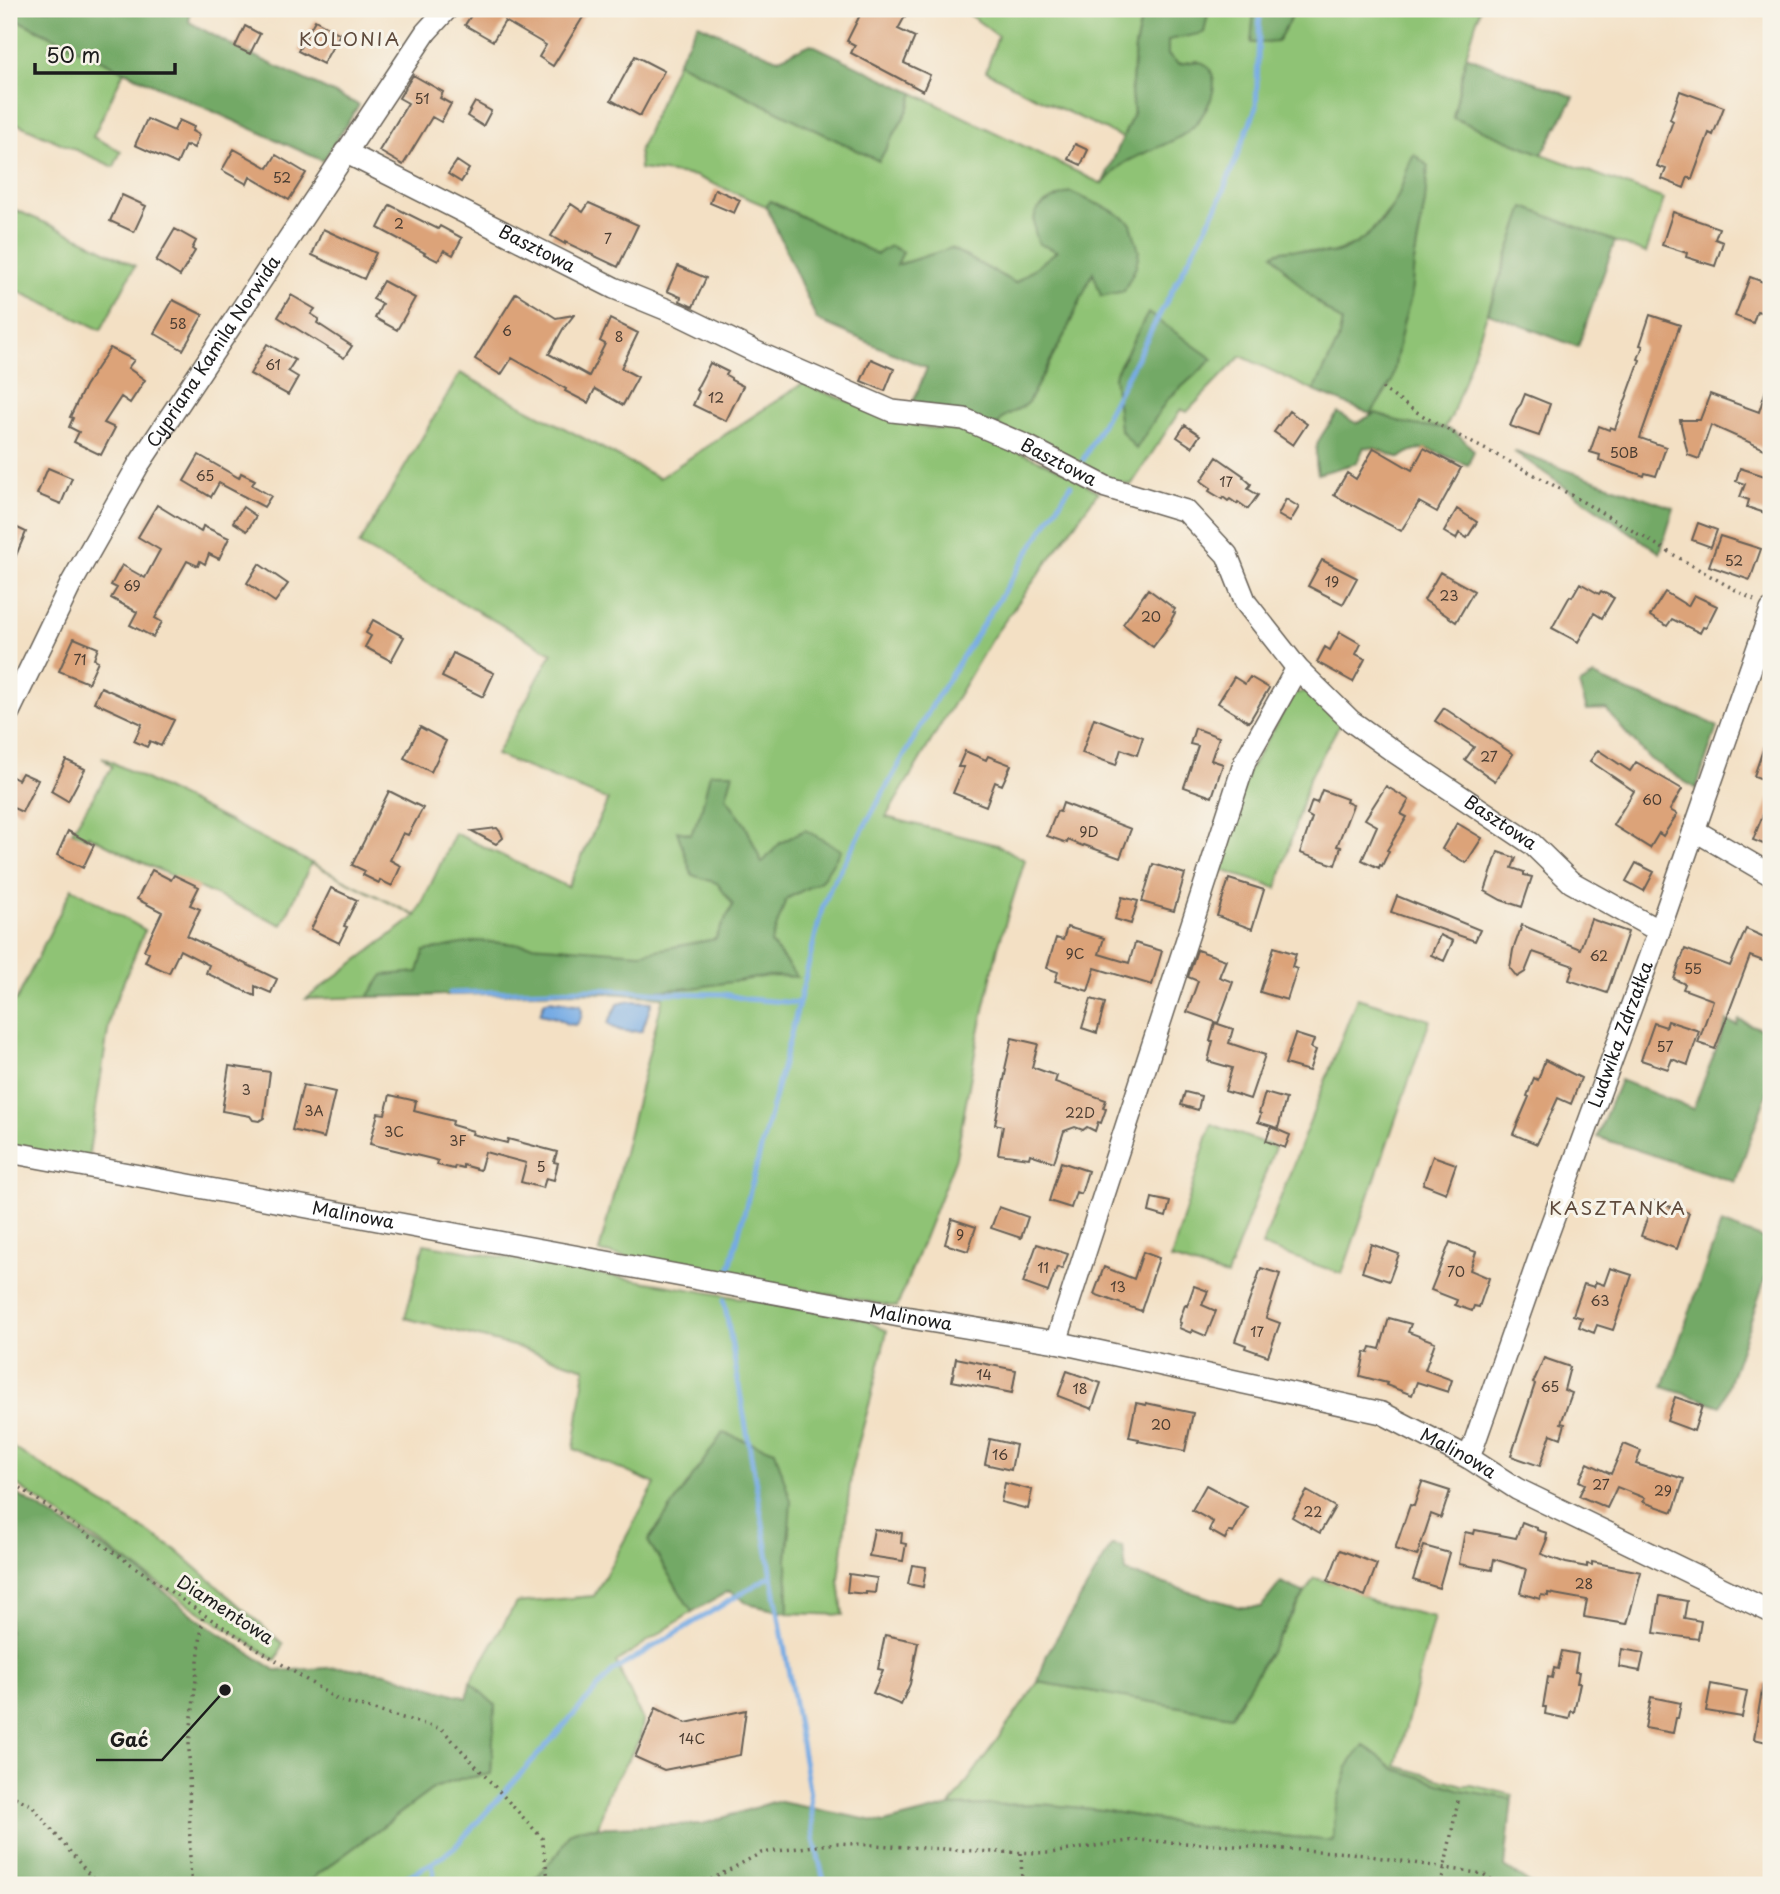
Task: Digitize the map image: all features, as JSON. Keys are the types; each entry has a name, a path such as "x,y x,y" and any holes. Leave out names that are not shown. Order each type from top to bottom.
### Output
{"street":[{"name":"Cypriana Kamila Norwida","path":"9,712 71,584 139,464 426,32 447,9"},
{"name":"Basztowa","path":"345,152 614,288 892,411 964,419 1027,446 1106,486 1186,511 1227,555 1246,603 1297,668 1351,721 1532,845 1571,882 1659,931"},
{"name":"Ludwika Zdrzałka","path":"1469,1458 1659,931 1766,606"},
{"path":"1056,1342 1245,761 1297,668"},
{"path":"1694,830 1771,875"},
{"name":"Malinowa","path":"9,1152 905,1317 1056,1342 1382,1413 1469,1458 1517,1489 1771,1612"}],"path":[{"path":"1382,388 1432,422 1542,478 1766,606"},
{"name":"Diamentowa","path":"9,1480 203,1614 338,1700 442,1729 542,1838 549,1885"},
{"path":"192,1885 189,1745 203,1614"},
{"path":"9,1794 31,1805 92,1878 104,1885"},
{"path":"1441,1885 1459,1796"},
{"path":"669,1885 712,1879 761,1853 838,1843 1050,1853 1135,1840 1351,1853 1483,1874 1500,1885"},
{"path":"1021,1853 1022,1885"}],"green space":[{"path":"9,9 191,9 189,22 235,47 359,105 323,161 9,16"},
{"path":"962,9 1143,9 1135,48 1131,94 1134,112 1123,138 986,71 998,36"},
{"path":"1143,9 1209,9 1204,33 1168,40 1168,55 1179,64 1195,62 1206,65 1213,76 1213,91 1203,114 1186,133 1126,162 1102,185 1134,112 1131,94 1135,48"},
{"path":"1207,9 1254,9 1252,43 1277,42 1296,9 1480,9 1466,56 1453,118 1664,199 1646,253 1524,208 1451,418 1441,433 1371,414 1392,381 1425,202 1402,186 1396,202 1357,244 1328,254 1308,251 1284,269 1342,322 1338,341 1314,391 1241,356 1187,412 1181,409 1131,485 1109,480 997,426 1002,418 1027,404 1066,332 1093,271 1015,283 951,249 896,265 903,252 890,246 877,255 771,201 766,206 695,176 640,169 639,151 677,62 879,161 908,110 914,93 1102,184 1122,164 1148,151 1197,61 1179,64 1168,55 1168,40"},
{"path":"1254,9 1296,9 1277,42 1251,43"},
{"path":"9,16 124,71 93,137 121,151 114,167 9,120"},
{"path":"698,24 777,59 811,44 914,93 908,110 879,161 677,62"},
{"path":"1466,56 1574,97 1542,154 1453,118"},
{"path":"1414,154 1428,166 1411,297 1392,381 1371,414 1314,391 1338,341 1342,322 1305,291 1273,254 1293,250 1336,252 1357,243 1376,227 1391,209"},
{"path":"1070,192 1109,209 1131,224 1139,251 1136,267 1124,291 1101,296 1093,272 1066,332 1027,404 1002,418 997,426 910,409 927,368 817,320 766,206 770,201 877,254 890,246 903,252 897,265 951,248 1015,283 1057,251 1039,244 1035,233 1035,216 1043,205"},
{"path":"9,207 135,266 101,330 9,287"},
{"path":"1524,207 1615,241 1578,347 1488,313"},
{"path":"1148,313 1213,359 1167,400 1136,449 1120,429 1114,376"},
{"path":"460,373 659,478 805,382 812,388 921,427 969,431 1069,473 1098,492 991,640 886,817 997,845 1025,860 998,947 956,1157 897,1307 599,1252 663,997 582,991 306,999 416,916 455,833 568,887 608,800 496,755 552,653 359,545"},
{"path":"1338,413 1356,423 1376,413 1405,423 1445,428 1458,434 1474,451 1468,465 1425,449 1409,452 1400,458 1364,447 1357,463 1318,474 1317,447 1326,428"},
{"path":"1513,451 1674,508 1660,553"},
{"path":"1594,676 1629,692 1701,718 1717,727 1696,789 1650,759 1606,709 1587,710 1579,685"},
{"path":"1306,691 1341,722 1309,779 1277,888 1215,868 1248,772 1294,694"},
{"path":"102,757 416,916 311,863 282,925 139,861 88,835 87,838 72,831 112,767"},
{"path":"710,773 733,773 726,797 746,826 762,863 780,843 805,830 841,850 821,881 786,899 771,943 797,977 769,976 693,988 623,993 368,997 383,975 418,972 424,951 477,941 641,953 715,939 733,905 717,883 692,875 677,831 691,834 701,812"},
{"path":"72,888 145,930 111,1012 88,1159 9,1146 9,1002 16,1001"},
{"path":"1357,998 1430,1020 1342,1274 1262,1246"},
{"path":"1739,1020 1771,1033 1771,1082 1735,1182 1597,1137 1620,1080 1693,1109 1727,1021 1737,1025"},
{"path":"1211,1124 1275,1147 1227,1276 1171,1259"},
{"path":"1721,1223 1771,1242 1771,1262 1721,1406 1663,1387"},
{"path":"424,1244 864,1319 887,1331 852,1467 839,1580 843,1615 788,1613 787,1559 790,1532 723,1433 648,1541 692,1612 616,1662 643,1721 640,1739 608,1793 598,1827 582,1828 569,1833 559,1852 530,1885 308,1885 317,1875 434,1788 460,1779 491,1774 495,1706 470,1682 516,1603 594,1596 655,1484 574,1449 585,1368 405,1318"},
{"path":"723,1433 775,1451 791,1501 787,1559 788,1613 752,1605 729,1591 692,1612 648,1541"},
{"path":"9,1445 176,1550 283,1644 276,1660 203,1614 9,1480"},
{"path":"9,1489 134,1567 201,1621 277,1671 343,1667 386,1673 467,1698 470,1682 495,1705 491,1774 460,1779 434,1788 317,1875 308,1885 9,1885"},
{"path":"1112,1545 1123,1547 1126,1572 1239,1607 1261,1607 1281,1582 1305,1593 1231,1716 1038,1682 1047,1654"},
{"path":"1314,1578 1353,1590 1372,1602 1434,1617 1396,1766 1462,1785 1513,1795 1512,1799 1461,1790 1395,1769 1364,1745 1336,1806 1333,1841 1205,1828 1102,1810 1041,1804 950,1806 1038,1682 1231,1716"},
{"path":"1364,1745 1395,1769 1461,1790 1512,1799 1505,1867 1532,1885 530,1885 559,1852 569,1833 582,1828 703,1824 776,1801 884,1823 950,1806 1041,1804 1102,1810 1205,1828 1333,1841 1336,1806 1349,1764"}],"water":[{"path":"549,1000 581,1005 582,1016 578,1023 567,1024 557,1018 540,1014 544,1003"},
{"path":"629,1001 652,1002 642,1031 628,1032 608,1023 618,1004"}],"building":[{"path":"475,9 588,9 553,66 539,57 546,45 505,21 493,41 465,25"},
{"path":"863,9 909,9 898,29 915,37 904,63 930,75 923,91 851,53 855,45 847,41"},
{"path":"315,20 340,34 323,64 298,51"},
{"path":"245,26 260,34 250,54 235,47"},
{"path":"635,56 664,71 640,116 611,100"},
{"path":"413,75 443,92 440,98 451,104 441,122 432,117 403,165 379,151 408,103 399,98"},
{"path":"1680,91 1724,107 1713,135 1709,133 1692,179 1688,177 1684,188 1662,179 1666,169 1657,166 1673,121 1670,119"},
{"path":"475,102 491,111 483,126 467,116"},
{"path":"147,119 174,131 179,120 194,127 192,131 199,135 194,148 185,146 177,164 135,145"},
{"path":"1075,144 1088,150 1081,165 1068,159"},
{"path":"234,149 268,168 276,155 306,173 289,200 250,177 247,184 222,170"},
{"path":"457,161 469,169 461,182 448,174"},
{"path":"715,189 740,200 734,213 710,203"},
{"path":"122,195 146,206 134,232 110,221"},
{"path":"589,203 638,225 618,267 551,236 571,204 583,212"},
{"path":"390,205 462,238 453,255 444,250 438,261 378,228"},
{"path":"1673,212 1719,228 1715,239 1723,242 1715,266 1686,257 1687,253 1662,245"},
{"path":"175,229 196,241 192,249 195,251 180,276 156,261"},
{"path":"323,229 376,253 364,279 312,255"},
{"path":"678,266 706,278 693,307 680,301 681,297 667,291"},
{"path":"1750,277 1771,285 1771,315 1757,311 1753,323 1735,316"},
{"path":"383,281 415,298 397,330 375,318 382,304 373,299"},
{"path":"516,293 556,318 574,315 549,354 589,376 605,344 600,341 610,319 638,333 621,368 638,377 623,405 595,389 588,403 512,358 501,375 475,359"},
{"path":"291,295 315,309 311,314 319,319 317,323 352,346 344,358 278,317"},
{"path":"173,300 203,315 183,350 154,333"},
{"path":"1650,315 1680,325 1640,438 1666,447 1656,476 1645,473 1644,476 1599,460 1600,455 1590,452 1599,426 1615,429 1640,360 1638,359 1643,346 1640,345"},
{"path":"267,344 295,360 288,371 298,377 288,395 250,374"},
{"path":"110,348 134,360 128,368 145,380 130,403 121,397 104,423 115,428 101,455 74,442 79,432 69,427 73,418 70,417 85,386"},
{"path":"871,359 894,369 885,391 861,381"},
{"path":"710,363 728,372 726,375 731,380 743,386 726,421 693,405 699,392 696,390"},
{"path":"1768,383 1771,384 1771,452 1711,425 1699,459 1688,455 1680,420 1700,420 1710,394 1759,412"},
{"path":"1525,394 1550,404 1539,436 1510,426"},
{"path":"1289,411 1307,424 1293,445 1274,432"},
{"path":"1185,425 1200,435 1192,447 1177,437"},
{"path":"1374,448 1412,470 1424,448 1461,468 1437,512 1419,502 1401,531 1334,495 1347,473 1356,479"},
{"path":"199,455 239,478 241,473 255,480 252,485 271,496 264,507 219,483 211,497 184,481"},
{"path":"1217,457 1244,476 1251,484 1248,489 1258,495 1248,509 1238,502 1237,504 1230,499 1228,501 1223,497 1222,499 1209,491 1211,488 1201,481"},
{"path":"48,468 72,478 61,504 37,494"},
{"path":"1740,468 1771,478 1771,515 1747,507 1749,500 1740,497 1745,484 1736,481"},
{"path":"1286,499 1299,507 1290,522 1278,515"},
{"path":"157,505 201,532 203,526 229,538 219,559 209,554 205,564 200,561 198,566 187,561 155,618 162,622 153,637 130,625 137,612 111,598 117,588 111,585 122,565 145,578 160,550 138,537"},
{"path":"243,507 256,516 247,531 233,522"},
{"path":"1457,509 1477,522 1467,538 1459,533 1456,539 1444,532"},
{"path":"1698,523 1717,530 1711,547 1692,540"},
{"path":"9,524 26,532 9,572"},
{"path":"1720,536 1761,549 1750,580 1709,566"},
{"path":"1322,560 1357,578 1343,604 1308,586"},
{"path":"259,564 288,584 275,602 247,583"},
{"path":"1440,572 1474,591 1456,622 1424,600"},
{"path":"1580,583 1599,594 1601,591 1614,598 1602,618 1594,613 1578,642 1552,628"},
{"path":"1148,589 1175,609 1172,621 1153,647 1123,624"},
{"path":"1665,592 1688,606 1694,595 1717,606 1706,628 1703,627 1700,633 1672,619 1667,626 1650,616"},
{"path":"373,620 404,637 391,661 365,647 371,636 366,633"},
{"path":"1340,632 1361,644 1356,654 1365,659 1353,682 1317,662 1325,647 1330,650"},
{"path":"74,638 98,648 94,659 98,661 88,683 59,671"},
{"path":"453,653 494,673 483,697 442,677"},
{"path":"1234,677 1245,684 1250,677 1269,688 1249,722 1218,703"},
{"path":"101,687 174,720 161,746 150,741 147,747 134,741 142,724 94,702"},
{"path":"1444,708 1513,754 1495,781 1465,760 1474,747 1435,721"},
{"path":"1094,718 1143,737 1137,755 1121,749 1116,765 1082,753"},
{"path":"420,727 446,741 431,772 404,758"},
{"path":"1195,728 1219,737 1211,760 1223,764 1212,797 1184,787 1198,746 1190,744"},
{"path":"1769,732 1771,733 1771,782 1754,776"},
{"path":"1598,750 1630,771 1636,762 1682,789 1670,810 1677,814 1663,836 1659,833 1650,848 1613,825 1634,791 1590,761"},
{"path":"965,751 986,760 988,756 1011,765 1002,785 995,782 986,806 953,793 964,767 958,767"},
{"path":"66,760 85,769 68,801 51,791"},
{"path":"22,773 38,780 22,812 9,806 9,775 18,780"},
{"path":"1386,786 1409,800 1401,814 1407,817 1379,868 1362,860 1377,826 1365,819"},
{"path":"1322,790 1347,799 1346,802 1353,805 1337,846 1341,847 1335,865 1300,853 1312,818 1307,815 1312,801 1317,803"},
{"path":"389,791 423,808 408,835 403,833 390,860 401,866 392,886 363,875 365,871 352,865"},
{"path":"1771,797 1771,847 1753,840"},
{"path":"1063,803 1131,829 1120,858 1068,840 1067,843 1047,836"},
{"path":"1457,823 1482,838 1466,863 1442,849"},
{"path":"497,828 503,838 496,844 472,831"},
{"path":"68,831 94,845 83,868 57,855"},
{"path":"1498,852 1516,858 1512,868 1532,877 1522,907 1485,891"},
{"path":"1636,863 1654,872 1644,891 1626,881"},
{"path":"1153,864 1185,874 1174,911 1142,902"},
{"path":"152,870 171,880 174,875 199,887 190,905 200,909 187,936 277,979 271,993 255,986 255,996 206,973 209,965 180,950 169,973 145,962 149,953 144,950 162,912 137,899"},
{"path":"1229,879 1264,890 1252,929 1217,916"},
{"path":"331,888 357,900 339,943 311,929"},
{"path":"1397,896 1480,930 1475,941 1391,912"},
{"path":"1122,897 1138,901 1131,924 1115,919"},
{"path":"1591,919 1628,932 1607,993 1569,980 1574,966 1533,952 1525,972 1517,977 1510,968 1522,925 1580,949"},
{"path":"1067,927 1104,938 1099,954 1129,963 1135,943 1162,951 1152,985 1095,968 1088,991 1055,981 1058,972 1047,968 1056,938 1063,940"},
{"path":"1746,929 1771,940 1771,964 1750,956 1715,1049 1698,1043 1713,1000 1683,989 1685,984 1674,979 1685,949 1730,966"},
{"path":"1440,935 1453,941 1444,961 1431,955"},
{"path":"1274,947 1296,954 1292,967 1297,969 1287,1000 1260,992"},
{"path":"1197,950 1226,960 1219,977 1233,982 1218,1023 1187,1012 1198,981 1188,977"},
{"path":"1091,999 1105,1003 1097,1033 1082,1028"},
{"path":"1668,1021 1699,1031 1688,1065 1672,1059 1668,1069 1641,1060 1654,1023 1666,1027"},
{"path":"1215,1023 1233,1029 1229,1043 1265,1055 1250,1099 1225,1091 1232,1068 1208,1061"},
{"path":"1295,1034 1314,1040 1311,1048 1316,1050 1309,1071 1285,1064"},
{"path":"1012,1038 1038,1044 1032,1067 1057,1076 1055,1082 1106,1100 1103,1108 1106,1109 1095,1131 1087,1127 1083,1130 1075,1127 1064,1131 1054,1162 1030,1154 1029,1158 998,1154 1003,1126 995,1124"},
{"path":"1545,1060 1581,1078 1571,1104 1558,1098 1537,1144 1513,1134 1534,1078 1538,1080"},
{"path":"229,1066 270,1072 264,1118 253,1120 250,1116 222,1111"},
{"path":"303,1085 335,1092 324,1138 292,1130"},
{"path":"1185,1092 1201,1096 1198,1110 1181,1105"},
{"path":"1265,1093 1286,1099 1278,1128 1258,1122"},
{"path":"390,1095 416,1101 414,1111 453,1121 452,1125 473,1131 472,1134 507,1143 508,1139 557,1152 554,1162 558,1163 554,1180 546,1178 543,1188 521,1182 526,1163 485,1152 480,1170 463,1165 463,1168 455,1166 454,1169 437,1165 438,1161 432,1159 370,1144 378,1113 385,1114"},
{"path":"1271,1127 1290,1135 1285,1148 1266,1141"},
{"path":"1433,1156 1456,1164 1446,1193 1423,1184"},
{"path":"1061,1162 1088,1171 1081,1194 1076,1192 1071,1208 1049,1201"},
{"path":"1152,1198 1170,1202 1166,1217 1149,1212"},
{"path":"1653,1201 1689,1213 1677,1249 1641,1236"},
{"path":"999,1207 1028,1217 1021,1238 991,1228"},
{"path":"952,1219 976,1227 968,1251 945,1244"},
{"path":"1450,1242 1476,1252 1470,1270 1489,1278 1479,1307 1474,1306 1472,1311 1455,1305 1457,1300 1431,1290"},
{"path":"1037,1244 1068,1254 1062,1269 1057,1267 1048,1292 1023,1283"},
{"path":"1371,1244 1399,1254 1389,1281 1362,1272"},
{"path":"1143,1252 1159,1258 1141,1311 1094,1294 1104,1267 1134,1279"},
{"path":"1261,1268 1280,1274 1266,1318 1280,1323 1268,1356 1245,1348 1246,1345 1235,1341"},
{"path":"1610,1268 1632,1275 1613,1330 1597,1325 1594,1333 1579,1327 1582,1318 1573,1315 1584,1284 1594,1287 1596,1282 1604,1285"},
{"path":"1194,1286 1208,1291 1202,1305 1216,1311 1206,1336 1179,1328"},
{"path":"1389,1318 1411,1324 1408,1332 1435,1342 1425,1370 1452,1380 1448,1392 1417,1382 1412,1395 1386,1385 1387,1383 1360,1376 1365,1352 1369,1353 1371,1347 1380,1349"},
{"path":"956,1358 1016,1370 1012,1393 952,1381"},
{"path":"1544,1358 1570,1367 1564,1390 1572,1393 1561,1423 1565,1424 1561,1438 1551,1434 1540,1466 1511,1456 1535,1384 1533,1383"},
{"path":"1067,1371 1101,1383 1092,1409 1058,1396"},
{"path":"1675,1397 1702,1406 1694,1431 1667,1421"},
{"path":"1136,1403 1193,1413 1185,1451 1129,1437"},
{"path":"990,1439 1016,1445 1011,1470 985,1464"},
{"path":"1624,1444 1641,1451 1636,1464 1684,1479 1673,1512 1643,1502 1645,1498 1617,1487 1607,1508 1579,1496 1585,1484 1579,1481 1588,1463 1611,1474"},
{"path":"1422,1482 1450,1491 1441,1518 1431,1514 1417,1556 1395,1549 1410,1505 1414,1506"},
{"path":"1005,1483 1032,1490 1028,1509 1001,1502"},
{"path":"1206,1485 1247,1507 1233,1533 1229,1531 1225,1539 1209,1530 1213,1522 1192,1510"},
{"path":"1307,1491 1335,1507 1320,1533 1292,1517"},
{"path":"1522,1522 1547,1533 1541,1554 1587,1567 1587,1564 1592,1565 1592,1562 1641,1572 1627,1624 1584,1617 1587,1600 1548,1593 1548,1596 1541,1595 1540,1599 1520,1593 1526,1569 1494,1559 1492,1570 1459,1564 1465,1532 1474,1534 1475,1530 1516,1538"},
{"path":"874,1529 902,1533 901,1543 906,1544 903,1561 869,1556"},
{"path":"1424,1546 1449,1553 1439,1588 1413,1580"},
{"path":"1340,1550 1377,1564 1365,1596 1328,1581"},
{"path":"912,1565 926,1567 923,1587 908,1584"},
{"path":"849,1574 877,1578 875,1593 847,1592"},
{"path":"1660,1596 1687,1601 1684,1618 1701,1621 1698,1639 1654,1633"},
{"path":"885,1635 918,1642 910,1684 901,1705 873,1693 883,1670 878,1669"},
{"path":"1622,1649 1644,1653 1640,1671 1619,1667"},
{"path":"1562,1651 1578,1654 1575,1672 1579,1672 1577,1683 1580,1683 1574,1712 1571,1711 1569,1719 1545,1714 1546,1707 1543,1707 1548,1677 1552,1678 1554,1668 1558,1669"},
{"path":"1711,1684 1747,1691 1742,1717 1706,1711"},
{"path":"1763,1684 1771,1684 1771,1743 1754,1739"},
{"path":"1651,1697 1681,1703 1673,1733 1645,1728"},
{"path":"656,1708 686,1723 746,1710 740,1755 664,1770 635,1757"}],"waterway":[{"path":"1083,460 1218,204 1256,108 1260,9"},
{"path":"728,1275 822,909 831,886 937,697 1071,485"},
{"path":"450,993 587,989 724,994 746,999 799,1003"},
{"path":"724,1300 810,1795 814,1839 825,1885"},
{"path":"392,1885 455,1847 613,1671 772,1575"},
{"path":"431,1885 434,1874 432,1863"}],"place":[{"name":"Gać","path":"225,1690"}],"district":[{"name":"KOLONIA","path":"350,39"},
{"name":"KASZTANKA","path":"1618,1208"}]}
